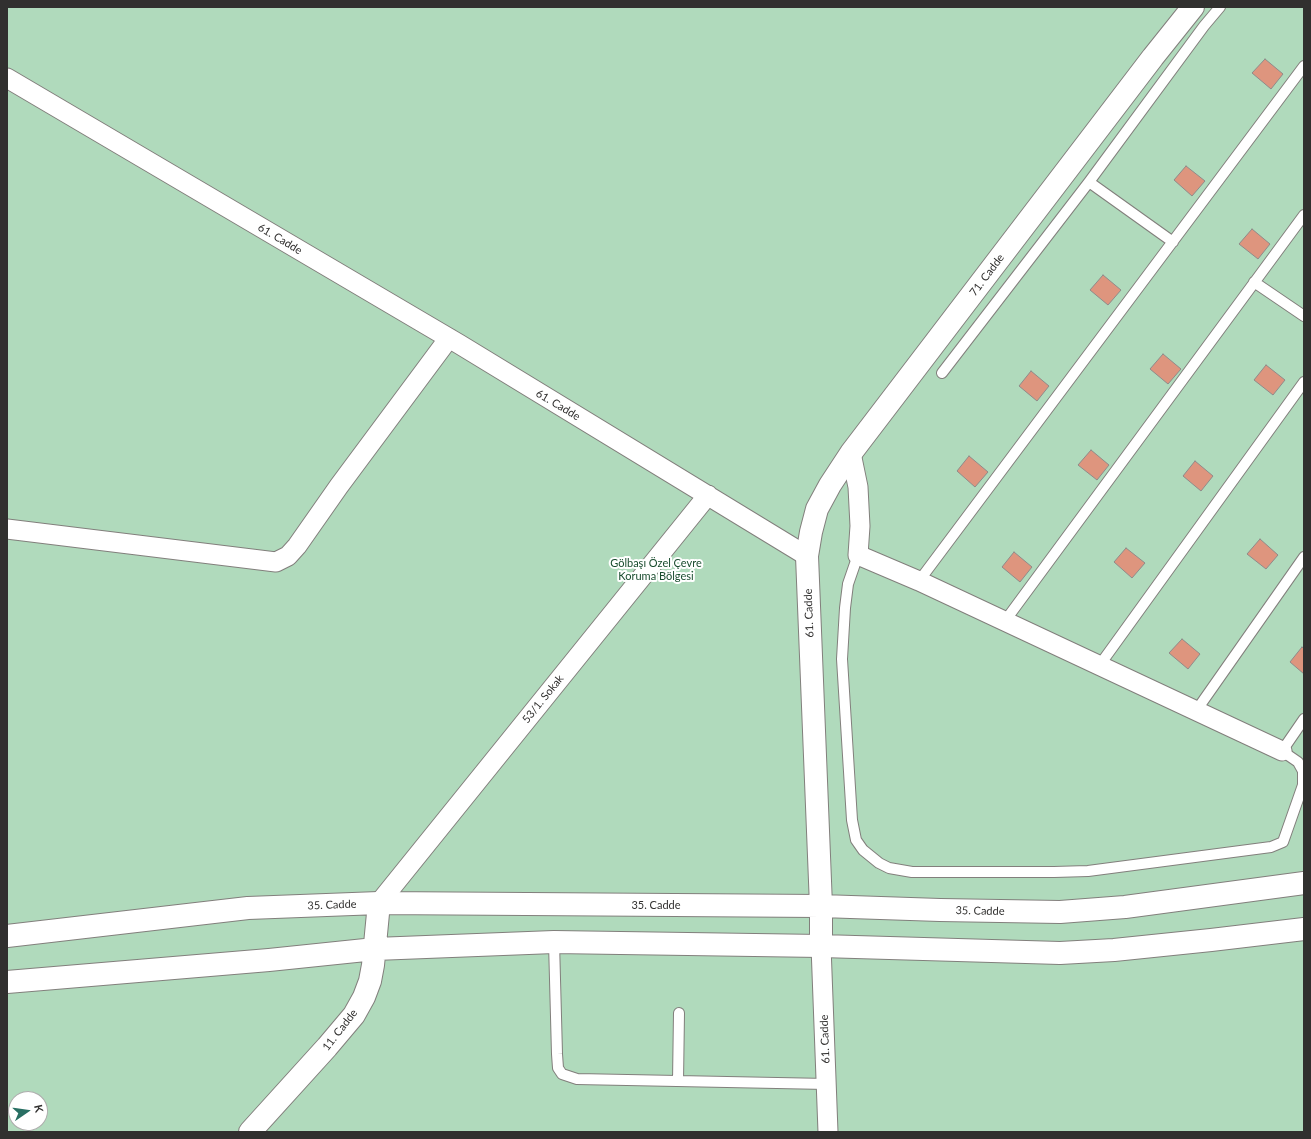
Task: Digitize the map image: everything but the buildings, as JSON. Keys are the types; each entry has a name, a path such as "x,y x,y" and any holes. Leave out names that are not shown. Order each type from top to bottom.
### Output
{"street":[{"name":"71. Cadde","path":"806,556 818,509 830,485 851,453 1143,70 1193,7"},
{"name":"61. Cadde","path":"7,78 449,338 806,556 821,906 821,946 828,1132"},
{"path":"7,529 276,562 288,556 297,546 339,486 449,338"},
{"path":"851,453 858,487 860,526 858,555 919,581 1282,751"},
{"name":"53/1. Sokak","path":"379,903 708,495"},
{"name":"35. Cadde","path":"7,936 248,908 379,903 821,906 1060,912 1125,907 1304,883"},
{"name":"11. Cadde","path":"250,1132 354,1016 370,981 379,903"},
{"path":"7,982 269,960 375,948 554,942 821,946 1060,953 1114,950 1304,929"}],"lane":[{"path":"942,373 1089,182 1204,26 1220,7"},
{"path":"919,581 1304,66"},
{"path":"1089,182 1173,242"},
{"path":"1005,621 1304,215"},
{"path":"1254,282 1304,316"},
{"path":"1099,666 1304,382"},
{"path":"858,555 848,584 842,659 852,820 856,840 864,850 879,863 889,868 912,872 1088,871 1271,847 1283,842 1302,786 1302,772 1298,762 1282,751 1304,719"},
{"path":"1196,711 1304,557"},
{"path":"554,942 557,1054 558,1068 562,1074 577,1079 826,1084"},
{"path":"678,1081 680,1014"}],"green space":[{"name":"Gölbaşı Özel Çevre Koruma Bölgesi","path":"7,7 1304,7 1304,1132 7,1132"}]}
